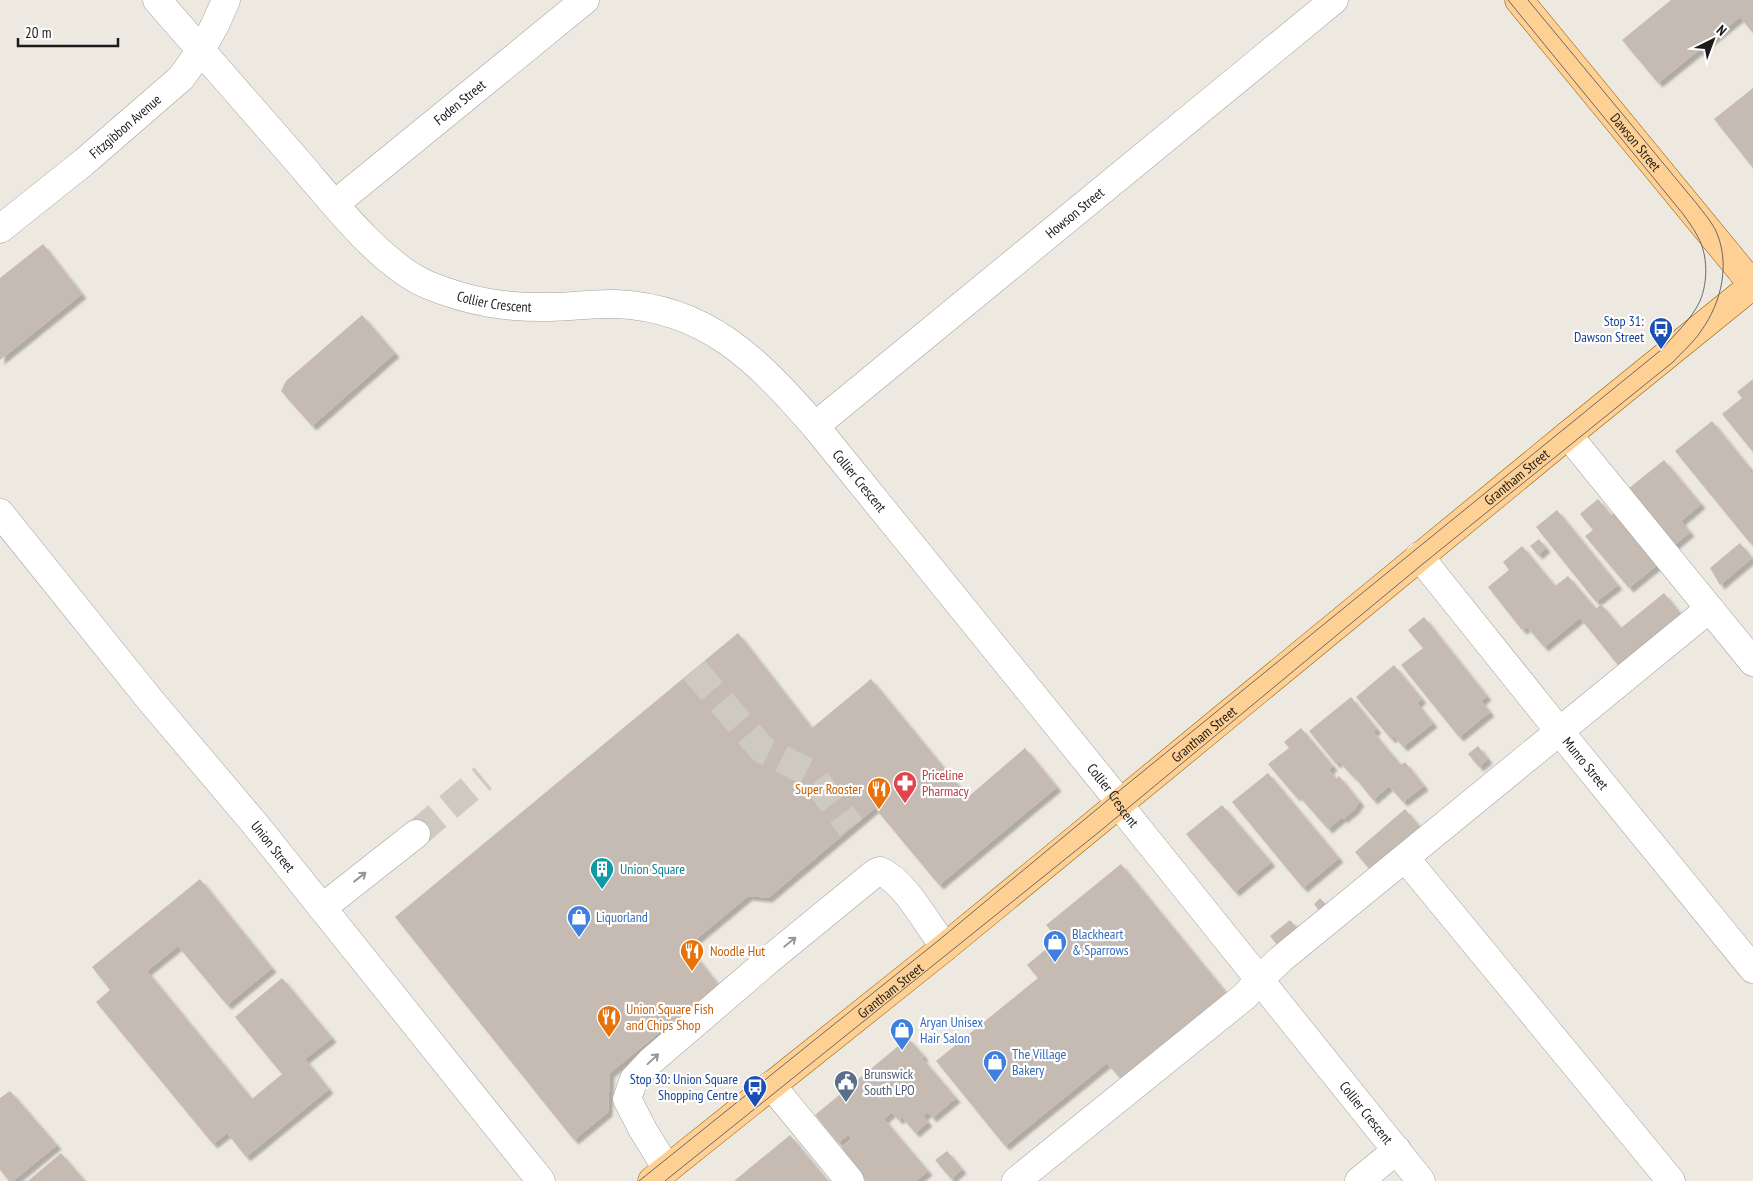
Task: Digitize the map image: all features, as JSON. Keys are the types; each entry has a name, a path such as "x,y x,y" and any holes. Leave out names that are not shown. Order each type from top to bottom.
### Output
{"main road":[{"name":"Dawson Street","path":"1519,0 1753,285"},
{"name":"Grantham Street","path":"660,1175 945,947 1419,556 1753,285"}],"street":[{"name":"Collier Crescent","path":"157,0 372,244 393,263 426,284 467,300 506,306 550,307 616,304 663,309 701,324 737,348 775,380 815,426 1114,795 1259,980 1421,1181"},
{"name":"Fitzgibbon Avenue","path":"0,229 84,162 181,78 202,50 226,0"},
{"name":"Foden Street","path":"335,204 584,0"},
{"name":"Howson Street","path":"815,426 1334,0"},
{"path":"1568,434 1753,662"},
{"name":"Union Street","path":"0,514 151,701 255,824 541,1181"},
{"name":"Munro Street","path":"1419,556 1753,969"},
{"path":"1016,1181 1245,996 1281,959 1709,608"},
{"path":"322,908 416,834"},
{"path":"1406,858 1671,1181"},
{"path":"660,1175 643,1130 627,1099 634,1079 651,1061 716,1005 861,885 878,872 889,876 916,907 945,947"},
{"path":"771,1085 850,1181"},
{"path":"1359,1181 1397,1150"}],"building":[{"path":"1671,0 1753,0 1753,33 1740,17 1658,83 1622,40"},
{"path":"1753,88 1753,168 1714,119"},
{"path":"43,244 82,294 0,360 0,278"},
{"path":"362,315 395,353 312,426 281,391 286,381"},
{"path":"1753,379 1753,452 1722,414 1742,398 1737,392"},
{"path":"1712,421 1750,468 1748,469 1753,475 1753,499 1751,500 1753,502 1753,540 1750,543 1675,451"},
{"path":"1664,460 1701,504 1681,521 1690,532 1672,547 1628,489"},
{"path":"1598,499 1611,515 1621,508 1662,561 1629,588 1585,536 1593,530 1580,514"},
{"path":"1557,510 1618,585 1596,602 1536,527"},
{"path":"1539,539 1546,548 1538,555 1530,546"},
{"path":"1740,543 1752,558 1720,585 1710,568"},
{"path":"1522,546 1555,586 1568,576 1596,609 1601,604 1621,628 1664,593 1684,618 1618,665 1580,618 1544,647 1527,627 1522,630 1488,587 1509,570 1503,562"},
{"path":"1424,617 1487,696 1481,701 1490,712 1459,737 1401,665 1423,648 1408,630"},
{"name":"Union Square","path":"738,633 812,728 871,679 968,797 1025,748 1057,787 939,885 875,808 768,898 748,896 688,946 718,984 610,1073 608,1112 574,1140 395,917"},
{"path":"1394,665 1422,699 1417,703 1433,723 1403,747 1394,736 1391,739 1356,697"},
{"path":"1351,697 1377,729 1373,732 1401,765 1405,762 1424,786 1403,802 1389,786 1373,800 1339,761 1336,764 1309,731"},
{"path":"1301,728 1333,766 1329,770 1336,779 1339,776 1360,802 1343,819 1342,817 1328,829 1298,795 1296,797 1268,764 1289,748 1284,742"},
{"path":"1478,746 1488,759 1479,767 1468,754"},
{"path":"1268,773 1339,858 1303,888 1232,802"},
{"path":"1222,805 1271,862 1235,892 1186,834"},
{"path":"1405,809 1422,829 1372,872 1355,852"},
{"path":"1121,864 1229,996 1124,1083 1107,1063 1005,1146 936,1061 1038,978 1027,965 1058,939 1046,925"},
{"path":"200,879 272,968 227,1005 178,946 147,971 252,1099 282,1074 235,1017 282,978 332,1038 305,1059 329,1089 246,1157 227,1133 213,1144 96,1002 110,990 92,967"},
{"path":"1320,898 1328,907 1321,913 1314,904"},
{"path":"1290,920 1299,930 1279,947 1270,936"},
{"path":"908,1038 924,1056 922,1058 956,1098 932,1118 928,1112 923,1116 928,1122 915,1133 902,1117 898,1120 892,1112 884,1119 928,1171 916,1181 866,1181 839,1149 852,1139 848,1135 838,1143 815,1115"},
{"path":"10,1091 57,1145 13,1181 9,1181 0,1170 0,1098"},
{"path":"790,1135 828,1181 734,1181"},
{"path":"947,1151 962,1169 951,1179 935,1160"},
{"path":"61,1153 85,1181 28,1181"}],"tunnel":[{"path":"694,670 762,749 810,773 851,827"},
{"path":"416,834 483,778"}],"tram line":[{"path":"639,1181 939,940 1114,795 1661,350 1692,315 1703,294 1706,277 1704,252 1695,231 1508,0"},
{"path":"665,1181 1099,832 1424,563 1673,362 1698,335 1714,307 1722,282 1723,255 1715,229 1697,204 1528,0"}],"place":[{"name":"Stop 31: Dawson Street","path":"1661,350"},
{"name":"Priceline Pharmacy","path":"905,804"},
{"name":"Super Rooster","path":"879,810"},
{"name":"Union Square","path":"602,890"},
{"name":"Liquorland","path":"579,938"},
{"name":"Blackheart & Sparrows","path":"1055,963"},
{"name":"Noodle Hut","path":"692,972"},
{"name":"Union Square Fish and Chips Shop","path":"609,1038"},
{"name":"Aryan Unisex Hair Salon","path":"902,1051"},
{"name":"The Village Bakery","path":"995,1083"},
{"name":"Brunswick South LPO","path":"846,1103"},
{"name":"Stop 30: Union Square Shopping Centre","path":"755,1108"}]}
